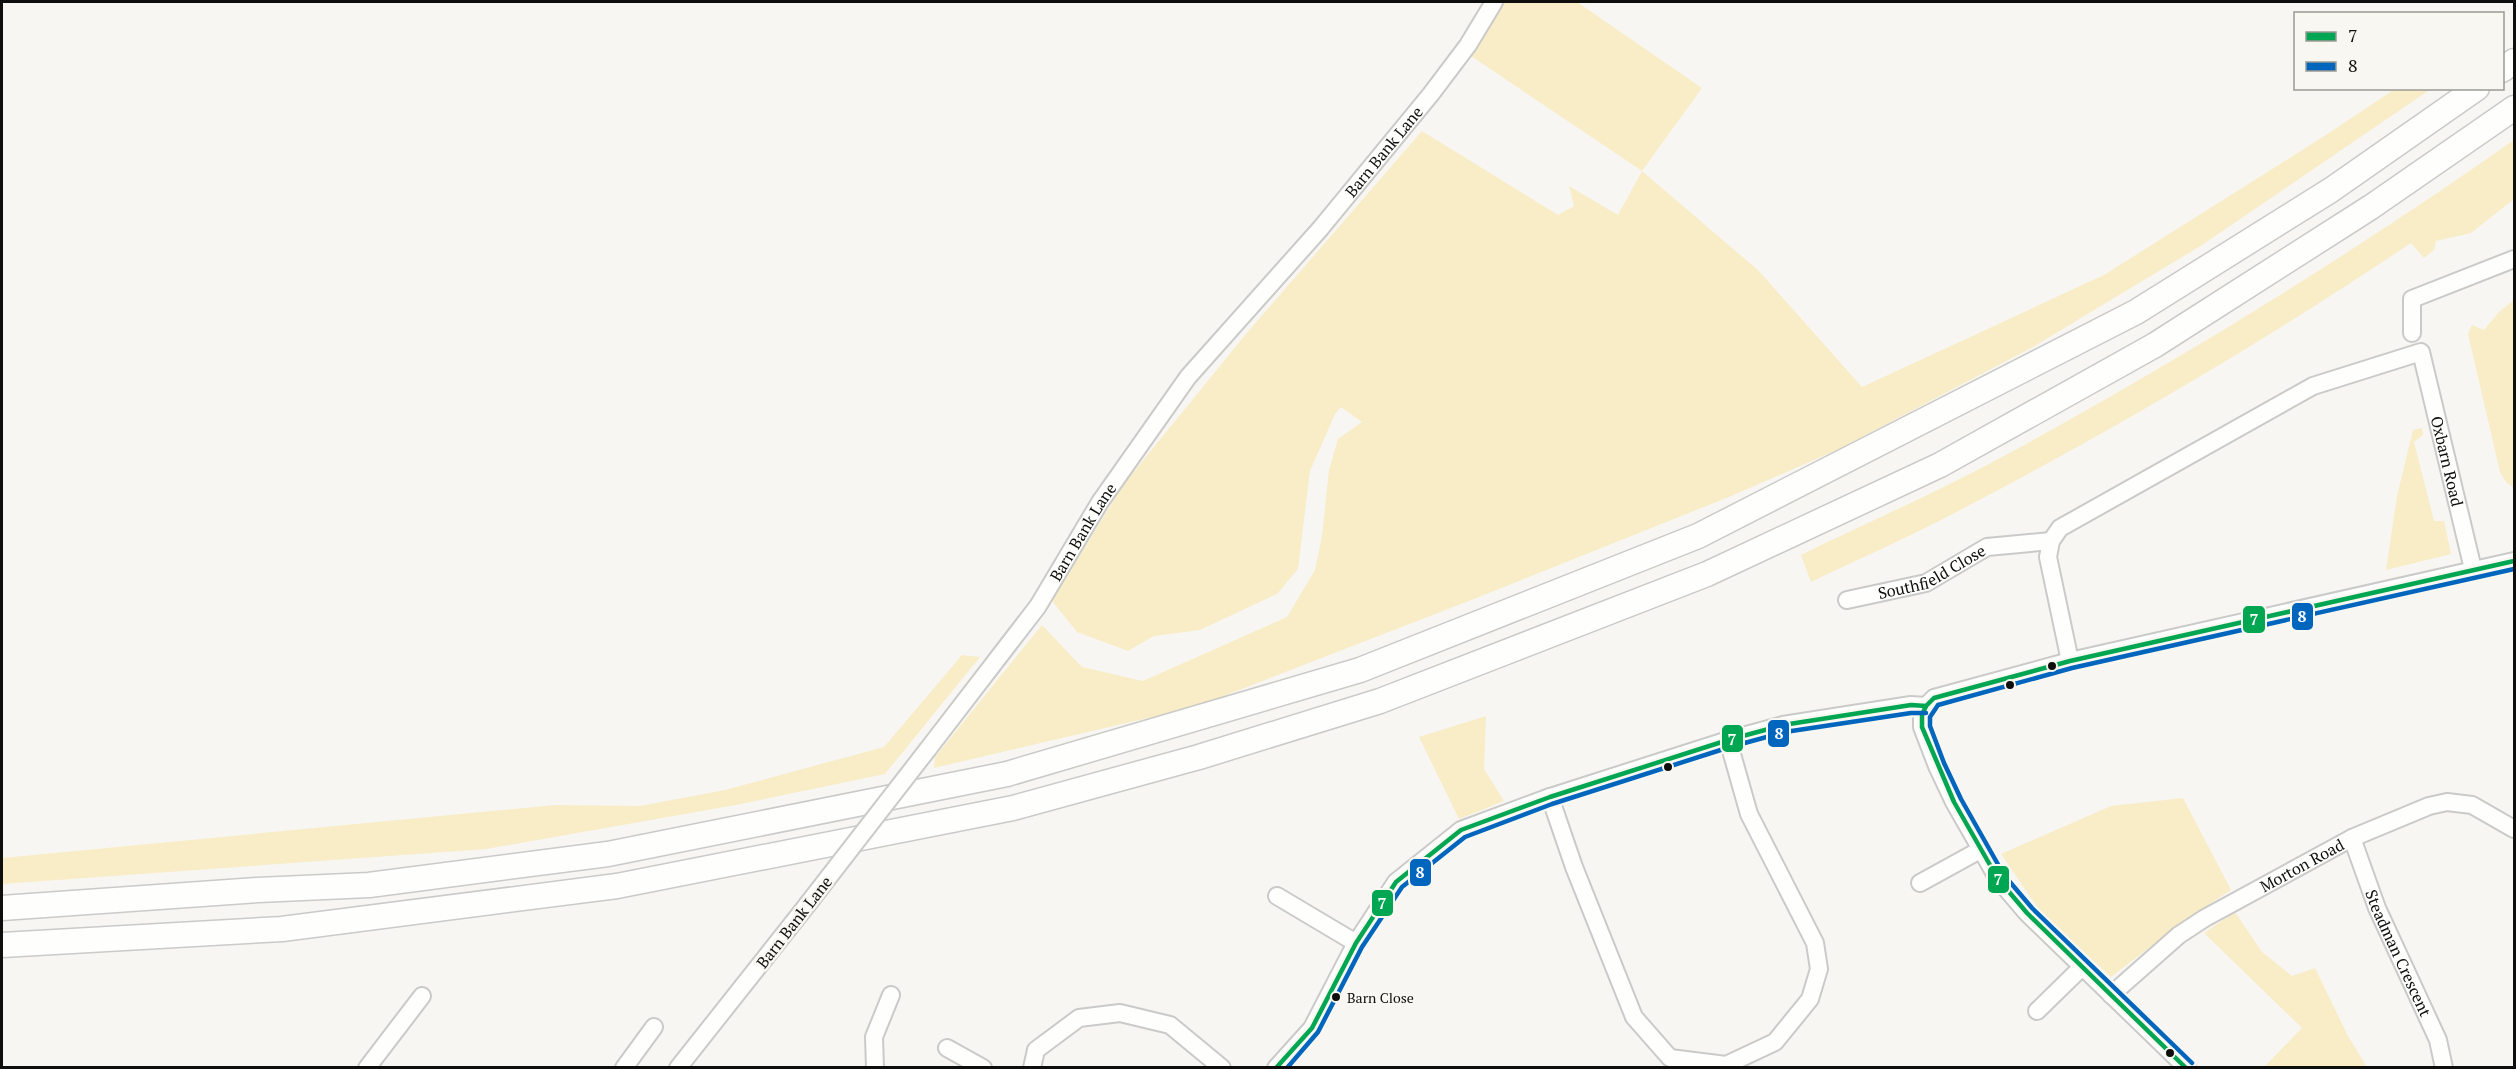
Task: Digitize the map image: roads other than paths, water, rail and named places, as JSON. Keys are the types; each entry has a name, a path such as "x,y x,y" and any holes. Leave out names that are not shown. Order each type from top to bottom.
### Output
{"highway":[{"path":"2,908 258,890 369,885 609,854 1007,774 1360,670 1698,536 2126,317 2331,190 2474,90"},
{"path":"2,945 282,929 616,886 1013,808 1199,757 1380,701 1707,574 1940,465 2155,345 2371,207 2514,108"}],"street":[{"name":"Barn Bank Lane","path":"678,1068 1038,606 1100,502 1188,377 1320,229 1431,94 1468,45 1494,2"},
{"path":"2412,333 2412,299 2514,259"},
{"name":"Oxbarn Road","path":"2051,541 2060,528 2313,386 2421,352 2473,569"},
{"path":"2051,541 2049,557 2070,660"},
{"name":"Southfield Close","path":"1847,600 1926,583 1987,548 2051,541"},
{"path":"2187,1068 2017,902 1998,879 1980,850 1936,766 1922,727 1922,715 1926,706 1934,698 2070,660 2514,561"},
{"path":"1276,1068 1312,1028 1356,943 1396,882 1461,830 1550,797 1728,740 1784,725 1911,705 1926,706"},
{"path":"1550,797 1574,867 1634,1017 1671,1058 1726,1065 1775,1042 1810,999 1819,969 1815,943 1749,814 1728,740"},
{"name":"Morton Road","path":"2111,995 2179,935 2205,918 2352,838 2429,806 2447,802 2472,805 2514,829"},
{"name":"Steadman Crescent","path":"2352,838 2377,908 2438,1040 2444,1068"},
{"path":"1920,883 1980,850"},
{"path":"1277,896 1356,943"},
{"path":"2037,1011 2082,967"},
{"path":"875,1068 874,1037 891,994"},
{"path":"367,1068 422,996"},
{"path":"1032,1068 1036,1050 1079,1018 1120,1013 1170,1025 1222,1068"},
{"path":"624,1068 654,1027"},
{"path":"947,1048 983,1068"}],"place":[{"name":"Barn Close","path":"1336,997"}]}
